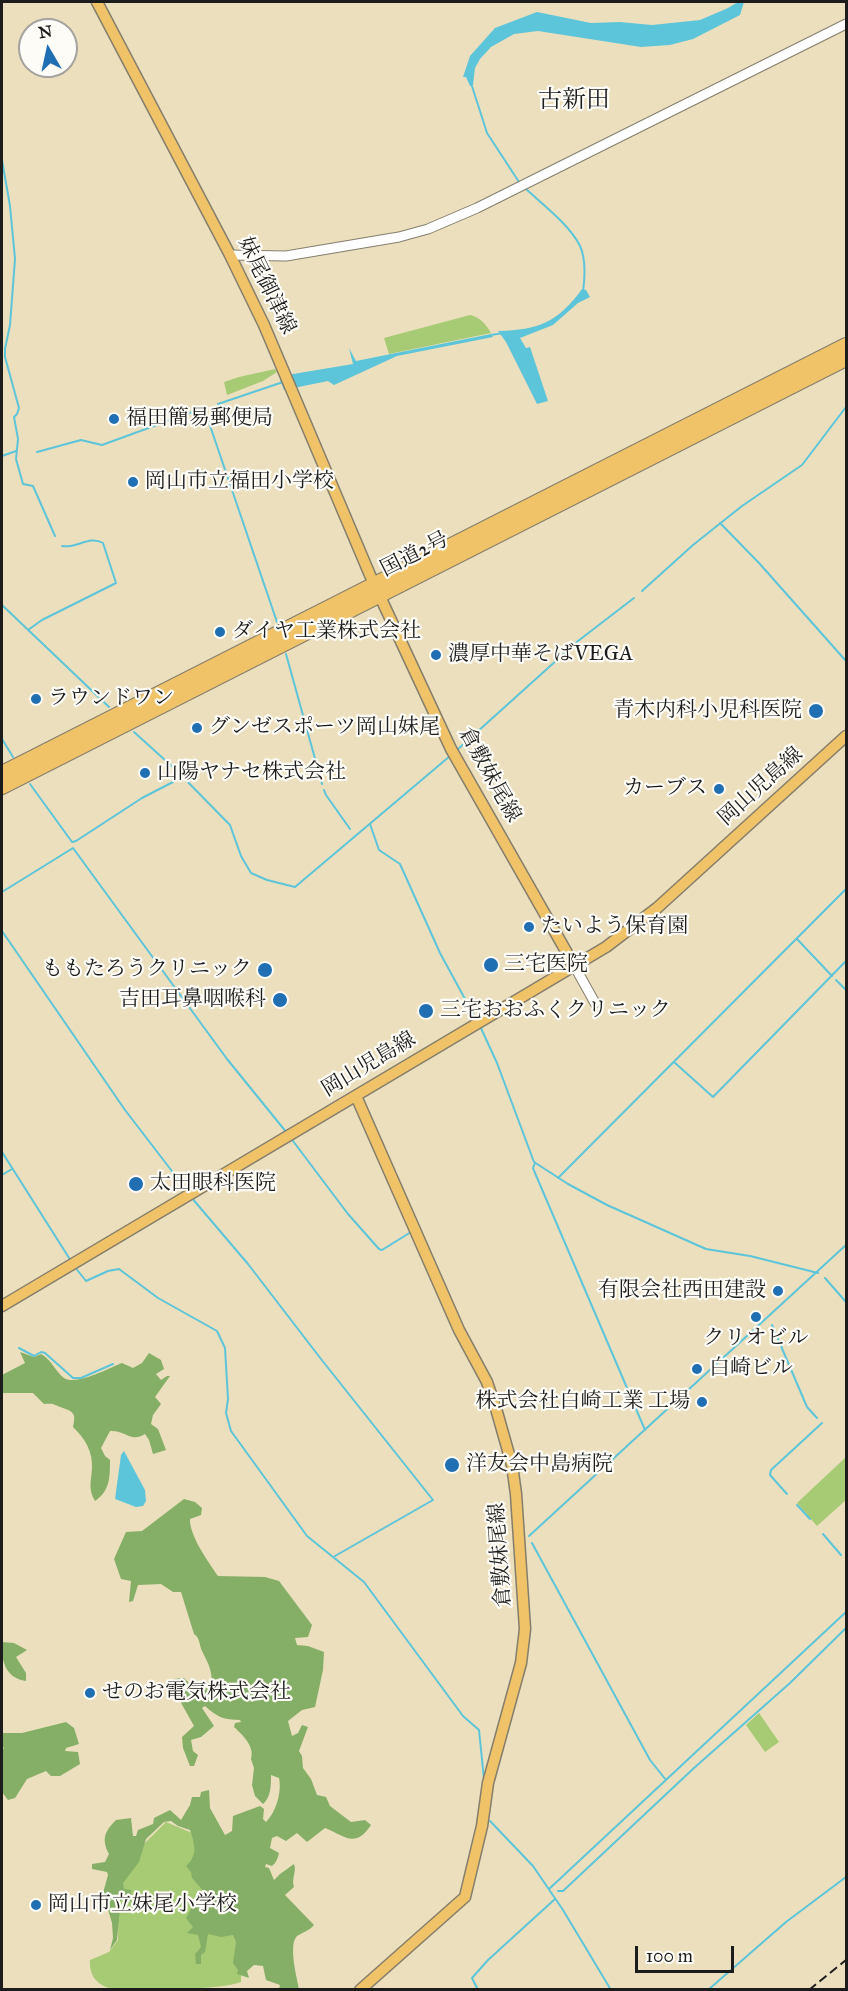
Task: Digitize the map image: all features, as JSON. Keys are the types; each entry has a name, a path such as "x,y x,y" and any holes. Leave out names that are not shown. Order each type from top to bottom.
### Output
{"highway":[{"name":"国道2号","path":"2,788 846,345"},
{"name":"国道2号","path":"2,773 846,359"}],"main road":[{"name":"妹尾御津線","path":"97,2 230,255 287,376 377,590"},
{"name":"倉敷妹尾線","path":"377,590 453,753 574,967"},
{"name":"岡山児島線","path":"2,1306 606,947 657,908 846,736"},
{"name":"倉敷妹尾線","path":"356,1096 459,1330 487,1382 497,1412 512,1465 516,1494 525,1629 521,1663 488,1783 482,1826 465,1897 360,1989"}],"street":[{"path":"230,255 286,256 399,237 452,220 846,24"},
{"path":"574,967 595,1003"}],"green space":[{"path":"470,315 482,321 491,333 389,354 384,338"},
{"path":"275,369 277,372 263,381 227,395 224,382"},
{"path":"20,1352 34,1357 41,1354 64,1378 69,1380 84,1378 122,1363 133,1368 142,1363 149,1353 161,1360 164,1369 156,1374 161,1380 170,1376 155,1397 161,1404 153,1415 151,1424 158,1429 166,1450 153,1454 145,1434 132,1437 110,1431 101,1448 110,1460 108,1483 104,1493 95,1501 91,1489 90,1451 73,1427 72,1412 54,1404 44,1404 33,1393 2,1393 2,1375 25,1363"},
{"path":"846,1457 846,1500 817,1526 797,1503"},
{"path":"184,1499 195,1502 202,1508 201,1515 190,1519 191,1526 200,1549 218,1576 265,1577 279,1581 312,1625 308,1637 295,1638 297,1645 324,1652 323,1670 315,1707 302,1710 288,1721 292,1736 298,1733 302,1725 308,1727 299,1751 303,1768 311,1779 317,1795 326,1797 330,1806 351,1822 365,1820 371,1825 355,1839 344,1837 325,1828 307,1842 297,1833 286,1841 277,1836 272,1838 270,1848 279,1855 272,1866 266,1864 265,1867 269,1868 274,1880 294,1864 294,1887 285,1895 314,1925 294,1940 294,1962 299,1989 279,1989 280,1985 266,1980 263,1966 254,1965 247,1971 249,1978 237,1974 238,1970 233,1963 236,1942 233,1935 221,1937 208,1934 205,1952 201,1955 201,1964 196,1964 195,1954 201,1947 198,1935 187,1933 193,1927 186,1918 197,1898 205,1893 192,1878 186,1866 194,1854 190,1830 171,1821 164,1822 146,1839 139,1862 123,1883 124,1889 131,1890 132,1903 127,1897 121,1898 117,1940 110,1950 113,1938 112,1923 103,1893 108,1875 107,1872 92,1869 92,1864 105,1862 109,1854 105,1836 116,1820 131,1818 133,1836 136,1836 138,1830 153,1824 154,1818 170,1810 181,1820 192,1797 200,1797 201,1792 209,1790 210,1808 225,1835 232,1831 233,1816 260,1806 264,1809 263,1819 266,1822 273,1813 279,1795 279,1778 271,1775 270,1791 266,1801 263,1804 255,1796 252,1785 254,1768 250,1746 234,1727 235,1723 241,1722 240,1720 221,1717 205,1706 202,1708 214,1726 201,1737 191,1740 193,1751 198,1755 194,1766 190,1766 183,1748 182,1737 194,1726 170,1683 174,1679 184,1678 192,1686 198,1681 205,1688 210,1689 212,1679 208,1665 194,1634 181,1592 173,1592 161,1584 138,1585 133,1601 129,1602 131,1581 121,1579 114,1559 126,1532 142,1531"},
{"path":"2,1642 14,1643 27,1650 16,1657 26,1673 26,1681 9,1672 2,1655"},
{"path":"759,1713 779,1742 765,1752 746,1725"},
{"path":"66,1722 74,1728 79,1744 66,1748 65,1751 78,1752 80,1764 60,1776 51,1776 46,1771 27,1779 15,1798 8,1800 2,1792 2,1750 4,1748 2,1733 22,1733"},
{"path":"166,1822 192,1833 193,1840 199,1843 242,1927 241,1982 198,1988 112,1989 98,1982 91,1971 90,1960 109,1952 118,1940 119,1881 126,1862"}],"water":[{"path":"738,2 744,2 740,15 693,39 670,45 641,47 538,31 514,34 491,47 480,59 475,68 473,85 470,86 466,77 463,77 470,56 495,28 537,12 591,23 620,22 652,25 700,20"},
{"path":"582,289 586,290 590,297 578,303 553,325 520,338 526,348 530,347 548,401 537,404 506,342 498,331 525,329 556,317"},
{"path":"491,334 493,337 397,356 334,385 328,381 284,390 280,380 293,374 353,364 349,348 356,361"},
{"path":"124,1451 145,1490 146,1501 143,1506 136,1507 115,1499 121,1455"}],"waterway":[{"path":"471,83 487,133 519,182"},
{"path":"2,160 10,206 15,259 5,357 19,408 14,417 18,439 16,459 23,484 33,486 55,536"},
{"path":"525,188 563,223 580,246 585,274 583,292"},
{"path":"491,335 503,333"},
{"path":"218,404 283,382"},
{"path":"37,452 81,440 102,445 206,407"},
{"path":"642,591 693,545 742,506 802,465 846,407"},
{"path":"204,408 277,622"},
{"path":"2,456 16,451"},
{"path":"720,523 759,563 846,661"},
{"path":"28,630 42,620 116,583 103,543 88,541 72,546 62,546"},
{"path":"457,750 578,641 634,598"},
{"path":"2,605 109,707"},
{"path":"286,654 322,784"},
{"path":"134,732 176,770 230,825 241,856 251,873 267,880 295,887 450,756"},
{"path":"2,739 13,757"},
{"path":"30,784 72,842 142,798 173,782"},
{"path":"324,790 350,829"},
{"path":"370,824 379,850 400,864 440,953 477,1021"},
{"path":"2,892 73,848 227,1059 287,1133"},
{"path":"558,1178 846,889"},
{"path":"2,931 125,1110 188,1192"},
{"path":"797,939 832,976"},
{"path":"674,1062 713,1097 846,961"},
{"path":"836,980 846,990"},
{"path":"480,1026 497,1063 534,1162 607,1205 706,1249 750,1256 818,1273"},
{"path":"290,1137 348,1214 379,1249 382,1250 411,1232"},
{"path":"2,1152 71,1261"},
{"path":"535,1163 533,1168 535,1173 645,1430"},
{"path":"2,1175 12,1169"},
{"path":"191,1197 248,1264 433,1500 335,1556"},
{"path":"529,1536 846,1245"},
{"path":"74,1266 86,1281 108,1271 119,1269 158,1298 217,1331 225,1348 228,1399 226,1413 231,1431 307,1536 364,1582 463,1716 479,1730 484,1779"},
{"path":"825,1278 846,1302"},
{"path":"772,1325 807,1407 817,1418"},
{"path":"19,1348 34,1356 41,1352 45,1353 73,1378 81,1378 113,1364"},
{"path":"787,1494 770,1475 771,1470 822,1423"},
{"path":"797,1505 810,1519"},
{"path":"823,1534 841,1555"},
{"path":"532,1543 650,1760 666,1780"},
{"path":"549,1889 846,1612"},
{"path":"558,1891 563,1891 694,1768 790,1683 846,1628"},
{"path":"490,1821 533,1866 563,1910 611,1990"},
{"path":"708,1990 786,1922 846,1877"},
{"path":"478,1990 472,1978 488,1960 555,1899"}],"railway":[{"path":"809,1990 846,1960"}],"place":[{"name":"福田簡易郵便局","path":"114,419"},
{"name":"岡山市立福田小学校","path":"133,482"},
{"name":"ダイヤ工業株式会社","path":"220,632"},
{"name":"濃厚中華そばVEGA","path":"436,655"},
{"name":"ラウンドワン","path":"36,699"},
{"name":"青木内科小児科医院","path":"816,711"},
{"name":"グンゼスポーツ岡山妹尾","path":"197,728"},
{"name":"山陽ヤナセ株式会社","path":"145,773"},
{"name":"カーブス","path":"719,789"},
{"name":"たいよう保育園","path":"529,927"},
{"name":"三宅医院","path":"491,965"},
{"name":"ももたろうクリニック","path":"265,970"},
{"name":"吉田耳鼻咽喉科","path":"280,1000"},
{"name":"三宅おおふくクリニック","path":"426,1011"},
{"name":"太田眼科医院","path":"136,1184"},
{"name":"有限会社西田建設","path":"778,1291"},
{"name":"クリオビル","path":"756,1317"},
{"name":"白崎ビル","path":"697,1369"},
{"name":"株式会社白崎工業 工場","path":"702,1402"},
{"name":"洋友会中島病院","path":"452,1465"},
{"name":"せのお電気株式会社","path":"90,1693"},
{"name":"岡山市立妹尾小学校","path":"36,1905"}],"district":[{"name":"古新田","path":"574,101"}]}
